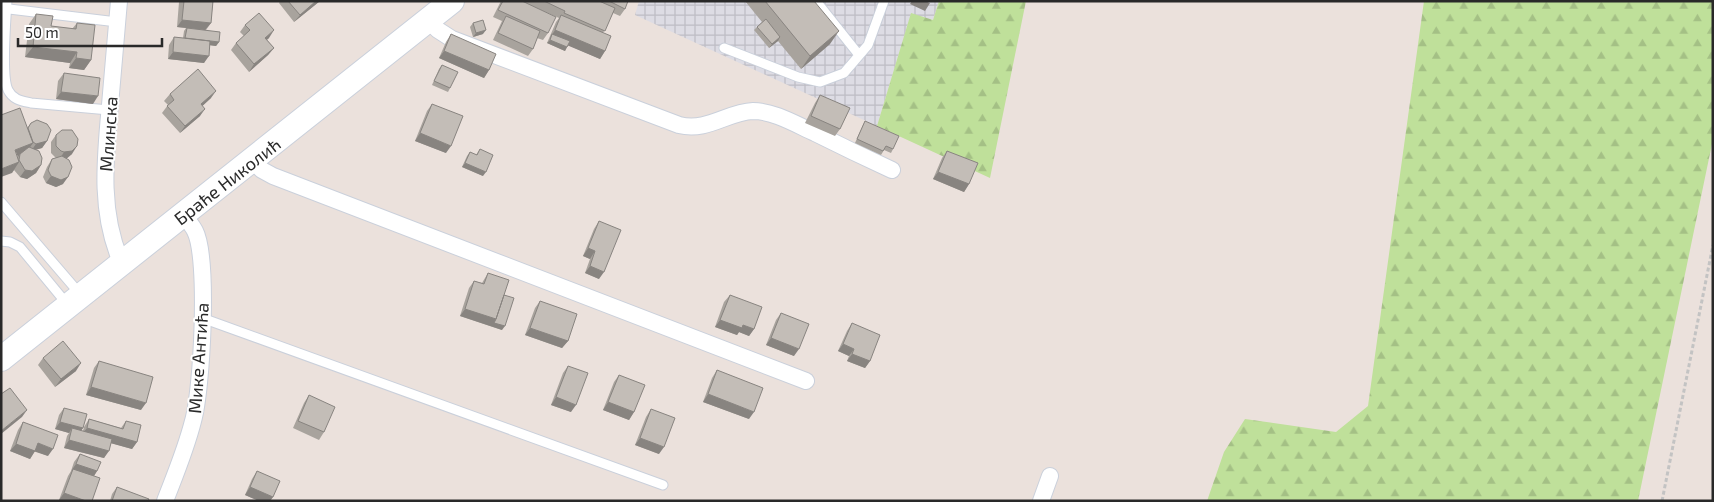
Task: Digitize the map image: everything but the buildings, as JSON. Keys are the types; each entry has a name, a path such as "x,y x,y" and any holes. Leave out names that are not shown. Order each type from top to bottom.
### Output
{"main road":[{"name":"Браће Николић","path":"1,359 452,1"}],"street":[{"name":"Млинска","path":"120,1 106,149 106,204 114,246 122,264"},
{"path":"428,20 438,30 452,38 679,125 690,128 699,127 742,113 762,112 788,121 892,170"},
{"path":"252,161 262,170 273,176 806,381"},
{"name":"Мике Антића","path":"164,501 178,470 194,419 198,390 202,318 202,261 196,231 184,215"},
{"path":"1041,501 1050,476"}],"lane":[{"path":"816,1 859,55"},
{"path":"724,48 798,78 820,82 844,73 868,45 884,1"},
{"path":"110,110 19,100 8,90 4,78 3,63 5,6 117,22"},
{"path":"1,202 75,301"},
{"path":"1,241 10,242 20,247 75,301"},
{"path":"202,318 663,484"}],"path":[{"path":"1662,501 1713,245"}],"shaded area":[{"path":"639,1 939,1 933,20 911,14 877,126 635,15"}],"green space":[{"path":"939,1 1026,1 990,178 877,126 911,13 933,20"},
{"path":"1424,1 1713,1 1713,139 1638,501 1207,501 1224,452 1245,419 1336,432 1368,406"}]}
